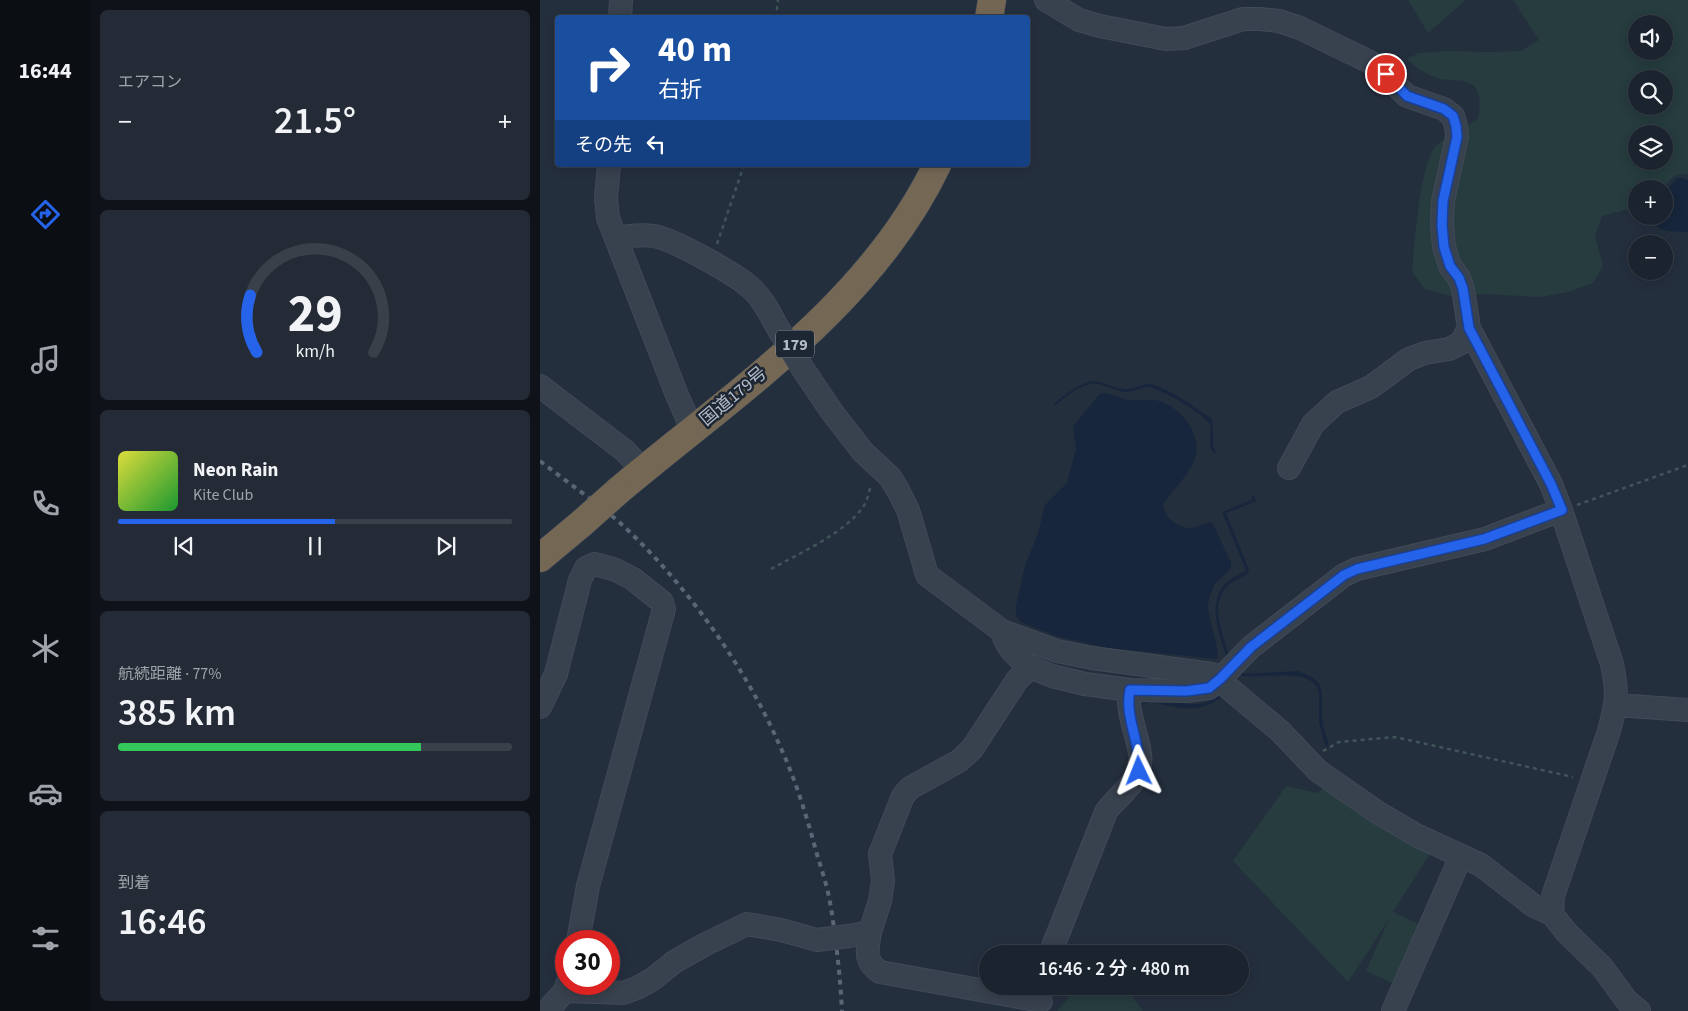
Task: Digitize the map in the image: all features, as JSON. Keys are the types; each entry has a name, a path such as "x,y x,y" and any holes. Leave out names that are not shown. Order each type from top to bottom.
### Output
{"highway":[{"path":"989,15 992,0"},
{"name":"国道179号","path":"544,551 582,524 618,491 802,338 848,292 887,246 925,191 936,167"}],"street":[{"path":"620,15 621,0"},
{"path":"1046,0 1078,20 1166,39 1184,38 1243,19 1279,21 1300,28 1372,63 1407,96 1444,109 1453,116 1457,137 1443,201 1442,225 1444,247 1450,266 1459,278 1463,289 1469,328 1551,484 1562,510 1612,664 1617,688 1616,705 1553,896 1552,914"},
{"path":"609,167 606,198 608,218 692,430"},
{"path":"616,238 633,235 655,236 673,242 738,278 752,289 762,301 803,368 848,432 863,452 890,477 900,492 908,510 927,575 1002,631 1057,651 1092,658 1212,674 1280,732 1318,771 1383,815 1418,836 1480,866 1498,877 1534,906 1552,914 1566,932 1602,967 1627,1000 1639,1011"},
{"path":"1289,468 1313,424 1337,402 1371,387 1409,359 1425,353 1448,349 1461,343 1469,328"},
{"path":"540,386 625,452 643,470"},
{"path":"1002,631 1005,642 1013,654 1030,667 1052,676 1085,684 1130,690 1199,690 1209,688 1251,647 1344,575 1357,569 1484,539 1562,510"},
{"path":"540,707 556,674 580,580 586,568 595,564 616,570 632,579 662,602 664,609 588,886 580,930"},
{"path":"620,993 638,988 674,962 747,924 781,930 817,940 859,934 880,901 883,881 880,854 903,796 910,788 959,761 972,749 1017,680 1030,667"},
{"path":"1054,945 1106,812 1114,800 1133,782 1139,771 1138,744 1129,713 1130,690"},
{"path":"1616,705 1688,710"},
{"path":"1393,1011 1461,856"},
{"path":"859,934 867,948 868,958 872,967 880,972 1040,999"},
{"path":"547,1011 560,995"}],"path":[{"path":"776,15 778,0"},
{"path":"711,263 743,167"},
{"path":"1562,510 1688,465"},
{"path":"771,569 829,536 851,520 863,506 878,467"},
{"path":"1306,760 1339,742 1394,737 1592,782"}],"green space":[{"path":"1408,0 1466,0 1428,33"},
{"path":"1513,0 1688,0 1688,175 1676,175 1670,180 1628,180 1628,209 1602,216 1595,236 1603,266 1593,283 1568,292 1540,297 1483,294 1458,298 1425,289 1412,272 1419,206 1426,169 1430,155 1436,146 1478,119 1479,98 1476,88 1467,82 1443,80 1435,77 1422,71 1407,59 1419,53 1445,51 1521,51 1539,40"},
{"path":"1327,785 1432,850 1393,912 1427,928 1401,987 1366,971 1389,919 1348,982 1233,861 1286,786 1318,793"},
{"path":"1070,995 1130,995 1143,1011 1057,1011"}],"water":[{"path":"1677,178 1688,180 1688,232 1661,229 1656,225 1673,225 1673,183"},
{"path":"1091,381 1124,389 1150,384 1173,393 1211,418 1213,422 1213,447 1216,451 1214,454 1211,447 1211,426 1201,415 1182,402 1153,388 1147,387 1125,392 1099,384 1091,384 1076,390 1056,405 1054,404 1080,385"},
{"path":"1103,393 1129,400 1160,401 1182,416 1193,432 1197,450 1195,459 1185,476 1164,503 1164,508 1171,520 1180,526 1190,528 1209,522 1213,524 1231,562 1229,571 1215,583 1209,598 1208,609 1218,653 1217,659 1108,648 1056,636 1021,622 1016,616 1016,606 1024,569 1038,533 1045,505 1067,483 1076,449 1073,426 1099,395"},
{"path":"1254,495 1256,501 1226,513 1249,570 1244,576 1231,583 1224,590 1220,599 1219,619 1230,658 1227,659 1216,620 1217,600 1220,591 1226,583 1246,570 1222,512 1252,500"},
{"path":"1297,671 1308,675 1320,685 1322,691 1323,725 1329,744 1326,747 1319,720 1319,694 1316,686 1310,680 1290,676 1245,676 1237,674 1240,672 1245,674"},
{"path":"1222,690 1228,691 1221,698 1199,708 1183,708 1154,703 1142,705 1152,760 1150,778 1116,820 1094,867 1111,822 1124,805 1140,702 1161,699 1192,704 1212,699"},
{"path":"1086,886 1066,945 1063,945"}],"railway":[{"path":"540,461 609,513 665,569 688,596 730,654 765,714 790,770 824,876 834,929 842,1011"}],"route":[{"path":"1139,771 1138,744 1129,713 1130,690 1186,691 1209,688 1251,647 1344,575 1357,569 1484,539 1562,510 1551,484 1469,328 1463,289 1459,278 1450,266 1444,247 1442,225 1443,201 1457,137 1453,116 1444,109 1407,96 1386,74"}]}
